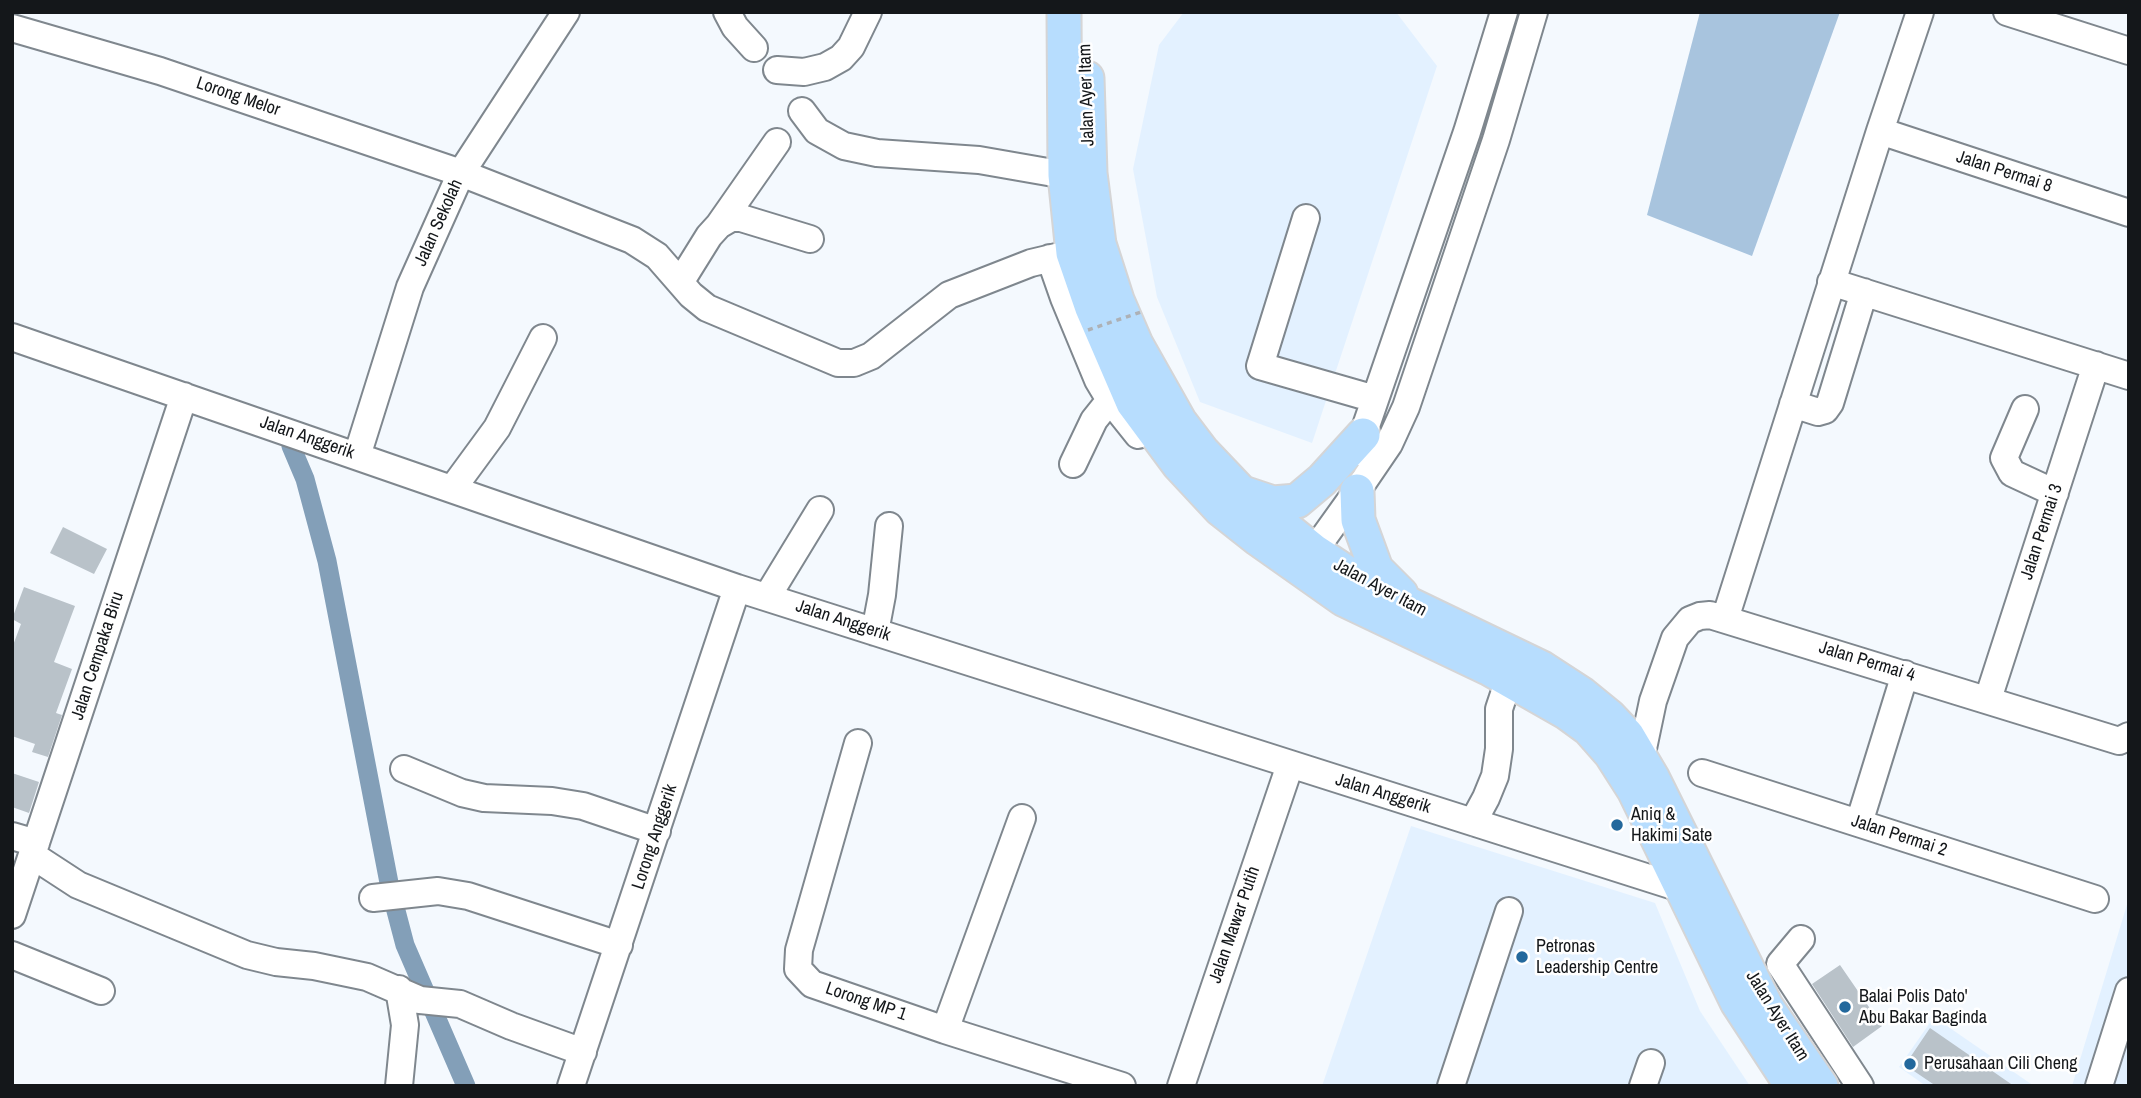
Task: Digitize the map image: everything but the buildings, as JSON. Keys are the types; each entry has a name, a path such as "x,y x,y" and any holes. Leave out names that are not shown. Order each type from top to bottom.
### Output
{"main road":[{"name":"Jalan Ayer Itam","path":"1064,12 1065,175 1062,256 1096,318 1133,403 1179,465 1220,509 1258,539 1303,552 1542,668 1582,694 1609,716 1627,734 1641,758 1766,1006 1821,1086"},
{"name":"Jalan Ayer Itam","path":"1084,12 1090,173 1100,244 1116,300 1136,344 1180,422 1202,451 1303,552 1343,599 1509,679 1589,729 1611,754 1634,790 1737,1002 1792,1086"},
{"path":"1241,492 1273,503 1297,501 1322,480 1363,435"},
{"path":"1357,491 1358,520 1376,569 1414,607"}],"street":[{"name":"Jalan Sekolah","path":"357,456 410,287 461,173 566,12"},
{"path":"727,12 754,48"},
{"path":"778,70 804,72 825,67 841,58 851,47 868,12"},
{"path":"1303,552 1345,481 1363,435 1467,132 1504,12"},
{"path":"1303,552 1357,491 1390,444 1406,407 1496,140 1534,12"},
{"path":"1725,619 1831,282 1920,12"},
{"path":"2007,12 2129,51"},
{"name":"Lorong Melor","path":"12,27 160,71 461,173 632,240 657,256 691,295 707,308 838,363 855,363 880,349 949,295 1031,263 1062,256"},
{"path":"802,111 817,131 844,146 877,153 979,160 1065,175"},
{"name":"Jalan Permai 8","path":"1880,131 2129,213"},
{"path":"1467,132 1496,140"},
{"path":"681,281 709,236 777,142"},
{"path":"719,225 731,218 741,218 810,239"},
{"path":"1306,218 1259,366 1375,399"},
{"path":"1062,256 1063,298 1098,380 1110,400 1197,509 1258,539"},
{"path":"1831,282 2129,376"},
{"path":"1793,404 1818,412 1825,410 1830,403 1864,292"},
{"name":"Jalan Anggerik","path":"12,337 737,588 1680,888"},
{"path":"453,488 497,428 542,338"},
{"name":"Jalan Permai 3","path":"1987,699 2096,365"},
{"name":"Jalan Cempaka Biru","path":"12,915 27,845 184,397"},
{"path":"1073,464 1094,420 1110,400"},
{"path":"2025,409 2004,458 2012,473 2054,493"},
{"path":"767,597 820,510"},
{"path":"876,632 889,526"},
{"name":"Lorong Anggerik","path":"571,1086 737,588"},
{"name":"Jalan Permai 4","path":"1641,758 1653,701 1675,638 1682,628 1700,616 1710,615 2119,741 2129,736"},
{"path":"1859,823 1905,674"},
{"path":"1473,822 1495,776 1499,748 1499,709 1509,679"},
{"path":"1609,716 1624,721 1635,719 1653,701"},
{"name":"Lorong MP 1","path":"858,743 799,950 798,969 812,984 945,1030 1122,1086"},
{"name":"Jalan Mawar Putih","path":"1181,1086 1290,765"},
{"path":"404,768 461,793 484,798 552,801 583,806 657,831"},
{"name":"Jalan Permai 2","path":"1702,773 2095,899"},
{"path":"945,1030 1022,818"},
{"path":"27,845 78,886 247,955 366,977 421,997 460,1004 583,1052"},
{"path":"384,896 438,891 468,896 619,945"},
{"path":"1451,1086 1509,911"},
{"path":"1801,940 1780,964 1860,1086"},
{"path":"12,955 101,991"},
{"path":"2099,1086 2129,991"},
{"path":"399,1086 405,1025 421,997"}],"path":[{"path":"1088,330 1144,311"}],"shaded area":[{"path":"1184,12 1396,12 1437,66 1312,443 1200,402 1157,297 1133,169 1159,45"},
{"path":"1700,12 1840,12 1752,256 1647,215"},
{"name":"Petronas Leadership Centre","path":"1411,826 1655,903 1700,1011 1750,1086 1322,1086"},
{"path":"2129,898 2129,1086 2072,1086"},
{"path":"1934,1017 2034,1086 1926,1086 1899,1067"}],"waterway":[{"path":"291,446 305,479 327,561 390,888 405,945 466,1086"}],"place":[{"name":"Aniq & Hakimi Sate","path":"1617,825"},
{"name":"Petronas Leadership Centre","path":"1522,957"},
{"name":"Balai Polis Dato' Abu Bakar Baginda","path":"1845,1007"},
{"name":"Perusahaan Cili Cheng","path":"1910,1064"}]}
